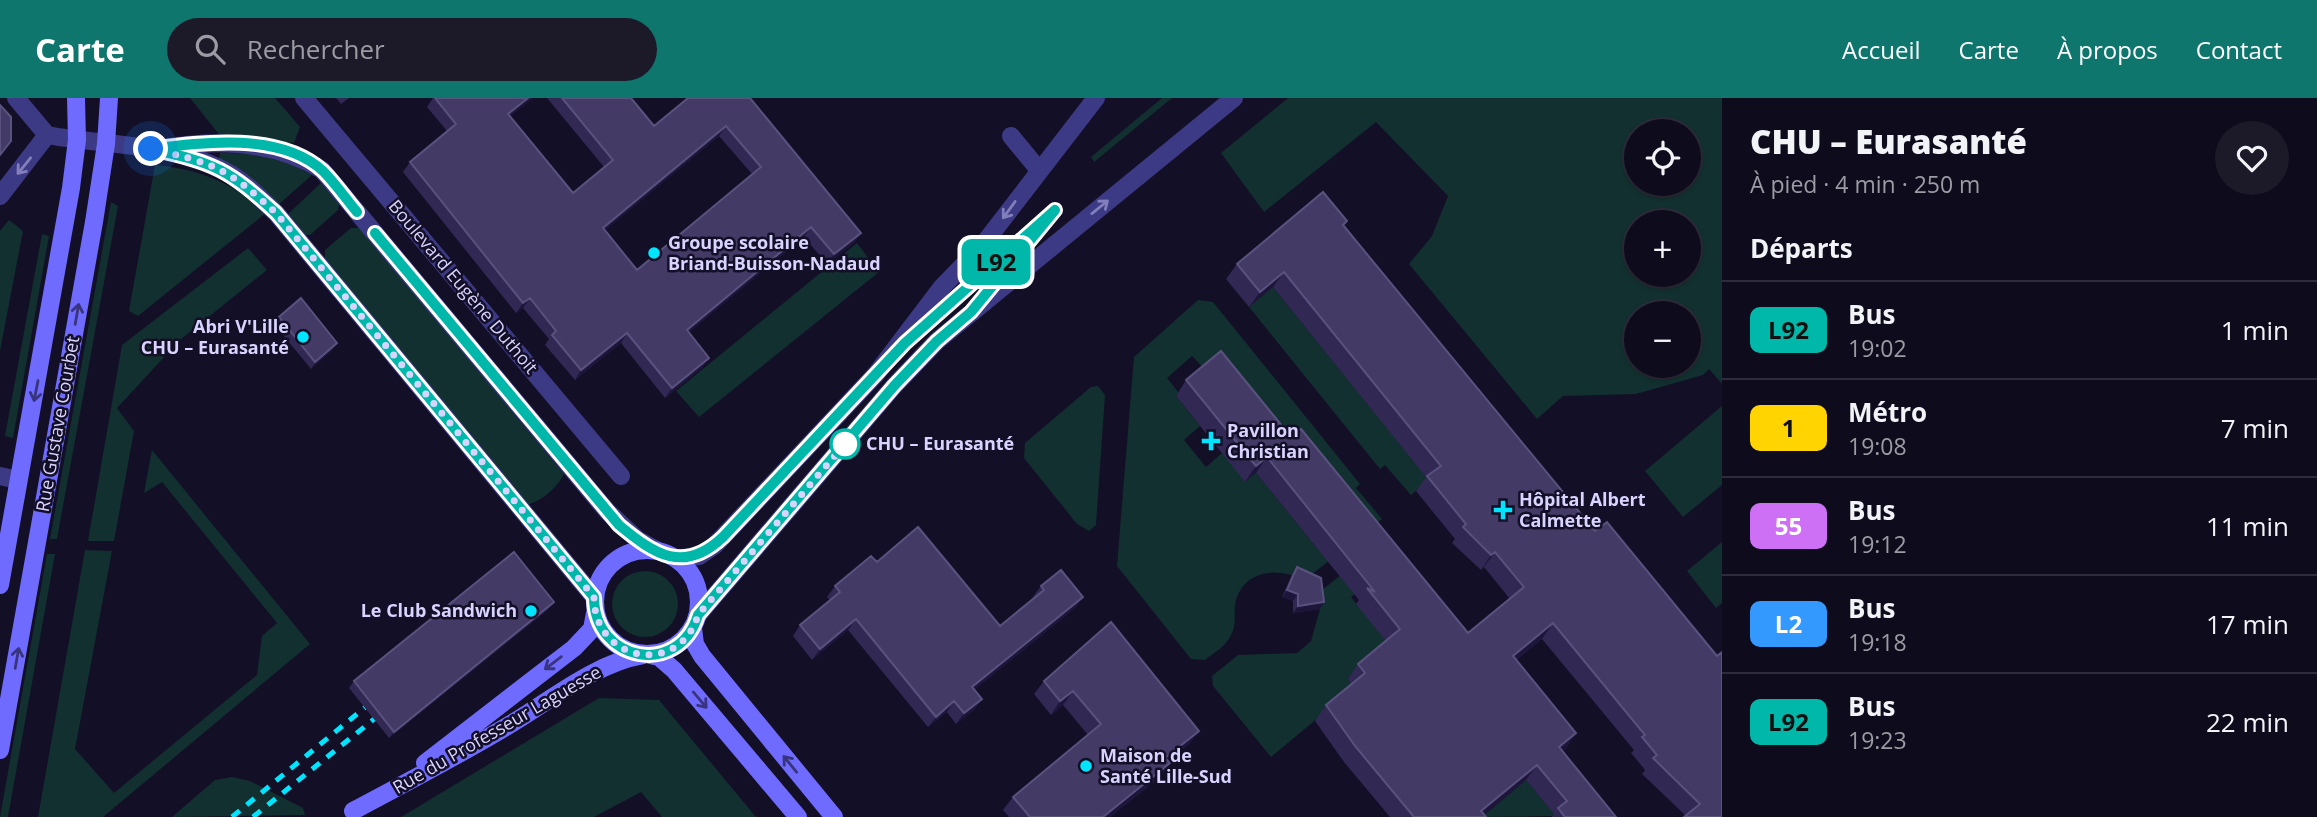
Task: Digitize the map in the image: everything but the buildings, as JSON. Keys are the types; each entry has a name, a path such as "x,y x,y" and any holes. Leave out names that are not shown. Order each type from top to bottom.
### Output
{"street":[{"path":"0,196 47,135 16,98"},
{"name":"Rue Gustave Courbet","path":"0,584 9,478 43,354 77,141 76,98"},
{"name":"Rue Gustave Courbet","path":"0,750 106,144 109,98"},
{"name":"Boulevard Eugène Duthoit","path":"304,98 621,476"},
{"path":"798,817 674,670 659,657 615,644 600,627 595,605 600,578 613,562 631,552 658,551 676,559 691,559 715,545 876,374 942,287 982,246 1096,98"},
{"path":"646,655 672,649 894,386 937,341 1234,98"},
{"name":"Boulevard Eugène Duthoit","path":"47,135 151,149 215,165 234,175 276,213 595,605"},
{"path":"1011,136 1039,170"},
{"name":"Boulevard Eugène Duthoit","path":"151,149 192,144 253,145 281,150 322,170 607,511 629,533 658,551"},
{"path":"676,559 694,580 700,601 695,622 695,644 702,656 834,817"},
{"name":"Rue du Professeur Laguesse","path":"348,814 449,745 574,648 592,629 595,605"},
{"name":"Rue du Professeur Laguesse","path":"348,814 455,757 601,670 646,655"}],"green space":[{"path":"190,98 275,98 300,127 294,143 222,138"},
{"path":"1162,98 1172,98 1094,162 1091,157"},
{"path":"1288,98 1722,98 1722,384 1709,369 1701,376 1701,301 1624,301 1624,378 1692,378 1636,394 1563,396 1537,419 1409,264 1432,236 1448,196 1376,122 1264,212 1221,153"},
{"path":"220,153 267,157 312,175 278,205 243,171 219,159"},
{"path":"155,165 186,170 215,179 241,193 266,213 138,316 129,311"},
{"path":"321,183 339,204 338,210 310,235 303,235 287,215"},
{"path":"111,202 118,206 57,539 50,539"},
{"path":"9,220 23,231 0,351 0,231"},
{"path":"351,228 360,228 564,474 542,498 525,505 325,263 325,250"},
{"path":"42,234 49,236 13,438 5,436"},
{"path":"857,243 879,272 699,417 676,391"},
{"path":"248,248 267,270 180,340 117,408 134,431 114,541 88,541 122,345"},
{"path":"1273,287 1429,480 1411,495 1385,465 1380,469 1249,307"},
{"path":"1198,300 1213,302 1360,484 1356,488 1382,519 1363,534 1192,356 1167,378 1179,393 1176,396 1200,426 1184,440 1206,467 1222,453 1256,473 1316,547 1331,559 1305,580 1285,574 1264,573 1247,582 1236,600 1230,638 1205,660 1191,659 1117,566 1134,357"},
{"path":"1098,386 1105,395 1096,525 1089,531 1077,524 1024,458 1025,443 1091,387"},
{"path":"1722,406 1722,485 1683,517 1645,471"},
{"path":"152,450 310,644 103,817 38,817 85,550 112,551 75,749 114,793 257,675 262,636 277,623 162,482 144,493"},
{"path":"1722,542 1722,603 1716,608 1687,571"},
{"path":"47,554 55,554 8,817 0,817"},
{"path":"645,571 668,581 678,604 668,627 645,637 622,627 612,604 622,581"},
{"path":"1342,574 1357,592 1351,597 1363,612 1396,639 1348,679 1354,688 1271,757 1213,686 1212,676 1238,655 1297,653 1311,641 1320,609 1317,594"},
{"path":"599,698 659,700 756,817 662,817 641,792 594,817 401,817"},
{"path":"232,777 250,781 303,808 305,815 172,817 215,780"},
{"path":"1526,780 1556,816 1482,817"}],"railway":[{"path":"232,817 380,695"},
{"path":"253,817 389,707"}],"bus line":[{"name":"L92","path":"357,212 322,170 281,150 253,145 192,144 151,149 215,165 234,175 276,213 594,597 597,620 604,633 628,652 650,655 672,649 684,640 698,615 894,386 937,341 971,312 1055,210 905,343 715,545 699,556 684,560 648,546 619,525 375,233"}],"place":[{"name":"Groupe scolaire Briand-Buisson-Nadaud","path":"654,253"},
{"name":"Abri V'Lille CHU – Eurasanté","path":"303,337"},
{"name":"Pavillon Christian","path":"1211,441"},
{"name":"CHU – Eurasanté","path":"845,444"},
{"name":"Hôpital Albert Calmette","path":"1503,510"},
{"name":"Le Club Sandwich","path":"531,611"},
{"name":"Maison de Santé Lille-Sud","path":"1086,766"}],"route":[{"path":"151,149 215,165 234,175 276,213 594,597 600,627 615,644 628,652 657,654 672,649 684,640 698,615 845,444"}]}
